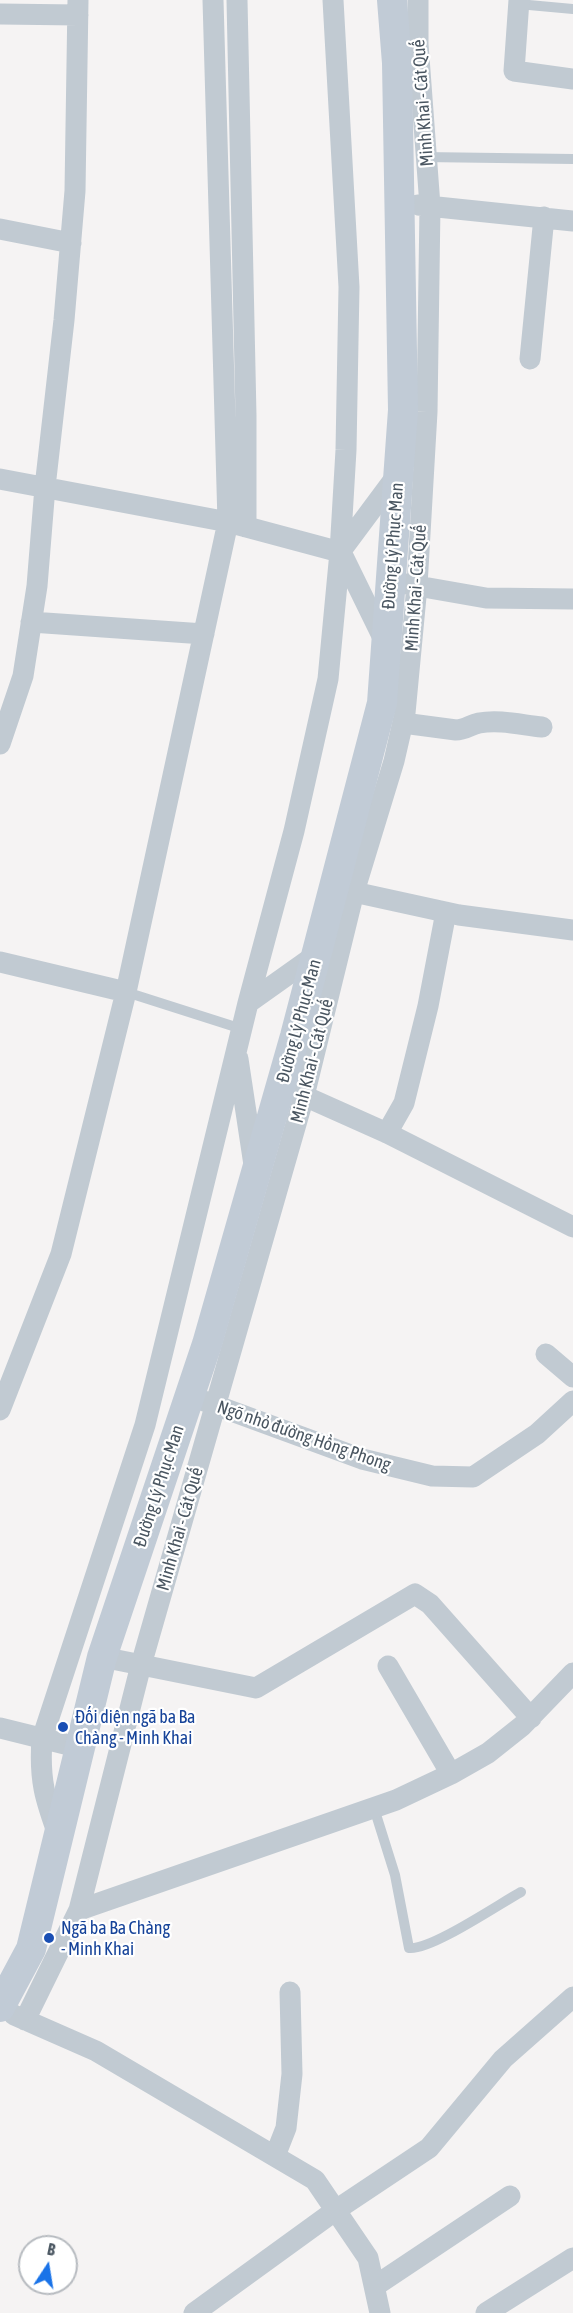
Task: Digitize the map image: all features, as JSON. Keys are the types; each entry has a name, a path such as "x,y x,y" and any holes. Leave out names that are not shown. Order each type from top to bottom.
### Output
{"main road":[{"name":"Đường Lý Phục Man","path":"8,2012 31,1949 102,1657 203,1401 207,1344 256,1174 293,1091 316,954 344,890 382,704 386,644 404,584 398,474 403,410 396,6"}],"street":[{"path":"213,0 237,525"},
{"path":"0,1410 61,1254 126,992 204,634 237,525 246,403 237,0"},
{"path":"59,1837 46,1800 42,1779 40,1767 42,1739 145,1425 248,1003 294,831 328,680 340,552 349,287 333,0"},
{"name":"Minh Khai - Cát Quế","path":"8,2012 79,1910 141,1665 203,1401 293,1091 344,890 394,761 403,723 404,584 427,412 430,206 418,44 418,0"},
{"path":"518,2 514,71 573,79"},
{"path":"0,14 78,8 75,191 37,586 23,676 7,703 0,744"},
{"path":"399,203 573,221"},
{"path":"530,359 544,218"},
{"path":"0,229 71,243"},
{"path":"340,552 398,474"},
{"path":"0,479 237,525 340,552 386,644"},
{"path":"404,584 486,598 573,599"},
{"path":"31,622 204,634"},
{"path":"403,723 456,730 464,730 479,723 494,722 542,727"},
{"path":"344,890 446,912 573,930"},
{"path":"387,1133 404,1103 428,1006 446,912"},
{"path":"248,1003 316,954"},
{"path":"0,962 126,992"},
{"path":"239,1039 256,1174"},
{"path":"293,1091 387,1133 573,1227"},
{"path":"546,1354 573,1377"},
{"name":"Ngõ nhỏ đường Hồng Phong","path":"203,1401 362,1459 432,1476 473,1477 537,1434 573,1401"},
{"path":"102,1657 256,1688 415,1594 430,1604 531,1718"},
{"path":"388,1666 451,1774"},
{"path":"79,1910 396,1800 451,1774 488,1753 531,1718 573,1673"},
{"path":"0,1728 81,1748"},
{"path":"275,2156 286,2128 292,2074 290,1992"},
{"path":"194,2313 336,2210 429,2148 503,2059 573,1997"},
{"path":"8,2012 96,2051 315,2180 368,2258 380,2313"},
{"path":"375,2286 510,2196"},
{"path":"486,2313 573,2258"}],"lane":[{"path":"518,2 573,9"},
{"path":"399,156 573,159"},
{"path":"126,992 239,1039"},
{"path":"374,1808 396,1875 409,1948 416,1949 452,1932 520,1892"}],"place":[{"name":"Đối diện ngã ba Ba Chàng - Minh Khai","path":"63,1727"},
{"name":"Ngã ba Ba Chàng - Minh Khai","path":"49,1938"}]}
